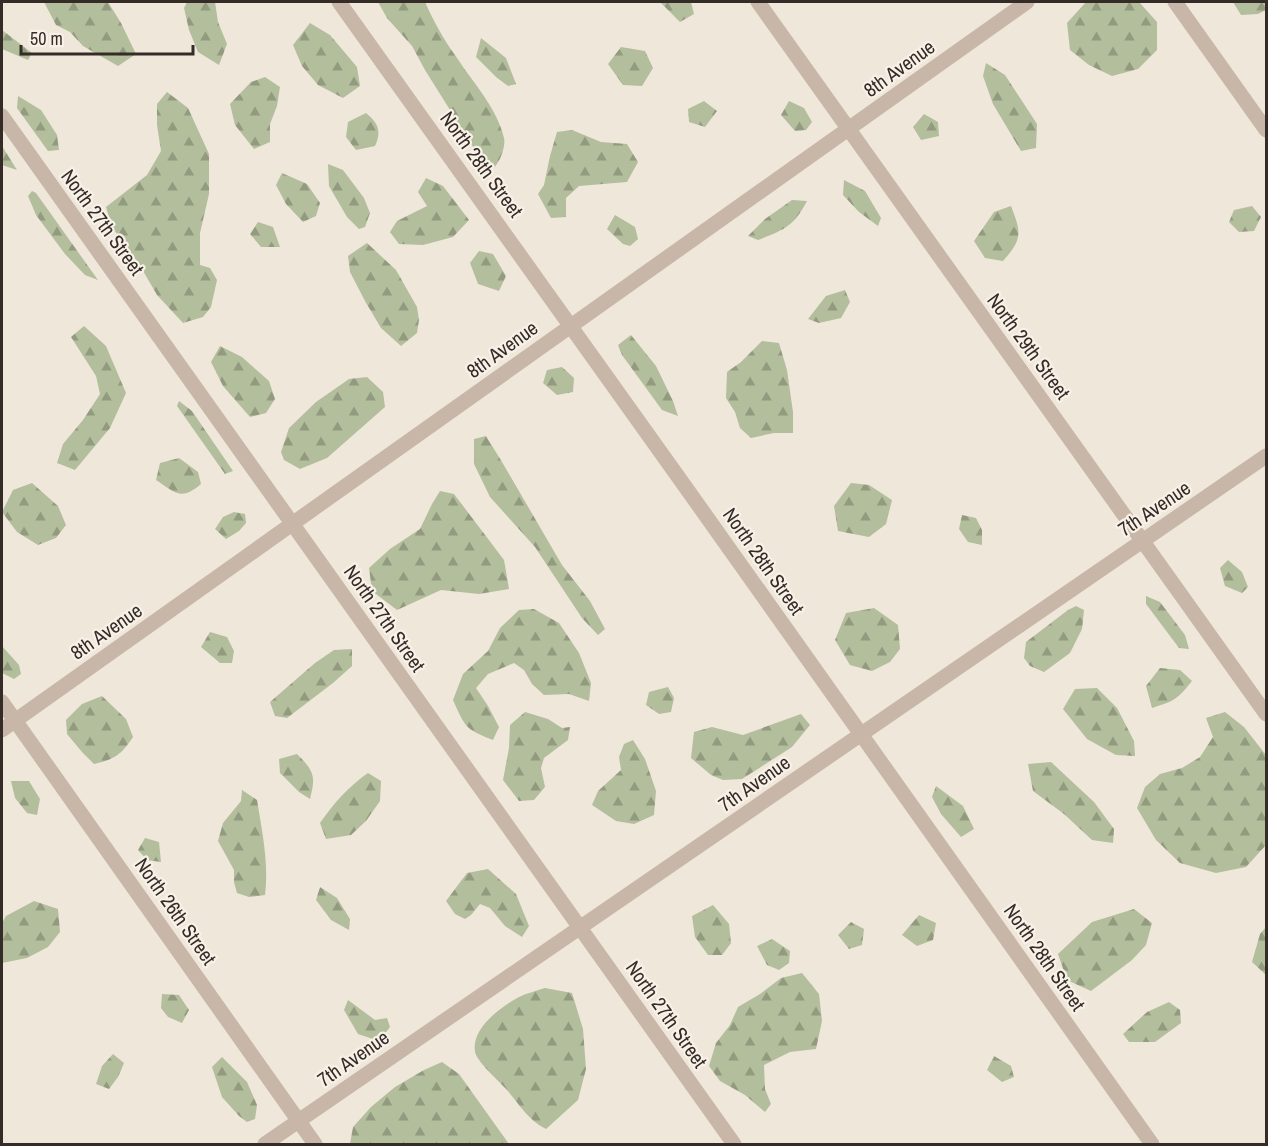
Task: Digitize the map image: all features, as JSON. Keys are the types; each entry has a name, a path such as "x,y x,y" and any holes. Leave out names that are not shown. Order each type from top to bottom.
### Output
{"street":[{"name":"North 28th Street","path":"339,2 572,325 1152,1144"},
{"name":"North 29th Street","path":"758,2 1266,714"},
{"name":"8th Avenue","path":"2,730 1027,2"},
{"path":"1175,2 1266,130"},
{"name":"North 27th Street","path":"2,116 734,1144"},
{"name":"7th Avenue","path":"265,1144 1266,456"},
{"name":"North 26th Street","path":"2,702 315,1144"}],"green space":[{"path":"44,2 108,2 136,54 118,66 83,46 70,32 56,25"},
{"path":"186,2 215,2 218,22 227,44 219,65 198,52 189,30 184,8"},
{"path":"378,2 425,2 444,38 484,96 501,127 504,145 494,168 475,150 412,46 387,18"},
{"path":"660,2 691,2 694,14 680,22"},
{"path":"1086,2 1139,2 1157,22 1157,50 1138,69 1112,76 1089,65 1070,50 1067,23"},
{"path":"1233,2 1266,2 1266,10 1258,14 1241,15"},
{"path":"310,23 330,35 357,67 360,86 343,98 318,85 302,66 293,45"},
{"path":"2,30 32,53 28,60 2,49"},
{"path":"481,38 506,58 516,84 508,86 476,57"},
{"path":"621,47 645,51 653,68 642,86 623,85 608,64"},
{"path":"986,63 1005,75 1037,124 1036,148 1021,151 993,104 983,76"},
{"path":"265,77 280,87 277,106 270,124 270,142 254,149 235,125 230,104 251,82"},
{"path":"167,92 188,108 209,154 209,194 200,233 200,265 210,268 217,280 211,307 203,317 183,323 157,295 139,264 112,227 106,207 147,175 161,151 157,104"},
{"path":"18,96 41,110 57,135 59,150 48,151 17,108"},
{"path":"704,101 717,111 705,127 689,122 688,109"},
{"path":"789,101 804,108 812,122 806,130 795,131 781,115"},
{"path":"366,113 378,128 377,141 375,146 356,150 346,137 348,122"},
{"path":"924,114 938,122 939,136 921,140 913,127"},
{"path":"572,130 601,142 627,144 638,162 627,182 579,186 566,198 566,217 551,218 538,194 544,185 557,132"},
{"path":"2,146 17,170 2,165"},
{"path":"328,164 343,170 364,198 370,213 365,227 359,229 347,217 329,186"},
{"path":"282,173 307,184 320,203 316,216 303,222 286,204 276,185"},
{"path":"426,178 443,186 469,220 453,237 423,245 399,244 390,232 397,221 427,206 418,192"},
{"path":"844,180 865,191 881,218 878,226 859,212 843,195"},
{"path":"32,191 36,193 98,280 85,275 65,254 36,215 28,196"},
{"path":"792,200 807,201 793,222 758,240 748,236 765,219"},
{"path":"1011,206 1018,229 1014,247 1003,261 985,258 974,241 994,212"},
{"path":"1252,206 1261,217 1254,231 1239,232 1229,222 1234,210"},
{"path":"615,215 635,227 638,239 630,246 623,244 607,229"},
{"path":"258,222 273,227 280,247 261,247 250,234"},
{"path":"367,243 396,270 417,307 419,320 417,333 401,346 381,328 350,272 348,256"},
{"path":"479,251 493,254 506,276 499,291 478,284 470,263"},
{"path":"845,290 850,302 841,318 819,323 808,319 826,296"},
{"path":"84,326 106,346 126,393 110,428 75,470 57,463 63,444 83,420 100,394 96,376 71,337"},
{"path":"631,335 656,366 678,416 662,410 622,355 618,345"},
{"path":"762,341 779,343 787,370 793,412 793,433 774,433 751,438 740,428 735,412 726,398 727,372"},
{"path":"220,346 242,357 269,381 275,399 266,413 250,417 223,386 211,362"},
{"path":"562,367 574,378 573,392 557,395 543,383 547,370"},
{"path":"367,377 383,392 385,407 327,458 300,469 284,460 281,452 289,428 316,402 349,379"},
{"path":"179,401 192,411 233,471 225,474 177,406"},
{"path":"486,436 562,565 590,601 605,629 598,635 582,618 535,547 490,497 474,464 474,439"},
{"path":"179,458 198,472 201,484 183,494 156,480 160,463"},
{"path":"32,483 58,506 66,525 56,538 38,545 17,532 2,512 13,490"},
{"path":"851,483 869,485 892,500 886,524 869,537 838,531 834,506"},
{"path":"440,491 454,494 504,560 509,589 479,594 441,590 397,610 372,591 369,568 390,549 420,529"},
{"path":"234,512 245,514 246,523 239,531 226,539 215,529 223,517"},
{"path":"962,515 976,518 982,530 982,545 968,542 959,529"},
{"path":"1228,560 1242,572 1248,587 1242,593 1225,586 1220,568"},
{"path":"1146,596 1160,602 1185,635 1189,649 1179,648 1146,604"},
{"path":"1076,606 1084,610 1082,629 1070,653 1044,672 1030,666 1024,658 1026,642"},
{"path":"874,608 898,625 900,649 890,662 872,671 850,665 835,640 846,613"},
{"path":"534,609 559,623 579,653 591,683 589,701 569,694 544,695 532,684 524,670 514,663 488,674 476,688 499,727 493,740 467,726 453,700 463,674 488,651 500,628 519,610"},
{"path":"210,632 227,637 234,651 232,663 220,663 201,647"},
{"path":"2,646 19,665 21,674 14,679 2,673"},
{"path":"352,649 352,666 333,683 287,718 275,716 270,702 315,663 334,650"},
{"path":"1160,668 1180,670 1192,681 1175,699 1152,708 1146,686"},
{"path":"668,687 674,698 671,712 659,714 646,705 649,692"},
{"path":"1097,688 1117,708 1134,741 1135,756 1116,755 1087,739 1063,709 1075,689"},
{"path":"102,696 126,719 133,737 117,755 94,764 67,734 66,720 82,704"},
{"path":"525,712 548,719 562,728 570,727 568,740 544,758 541,768 545,787 534,800 519,801 503,780 509,748 510,725"},
{"path":"1225,712 1244,727 1266,755 1266,845 1246,867 1216,873 1180,863 1156,840 1137,808 1145,787 1160,774 1182,768 1200,757 1213,737 1206,718"},
{"path":"801,714 810,725 792,747 742,779 723,780 711,775 691,758 694,732 712,727 743,735"},
{"path":"633,740 645,759 656,791 654,815 634,824 616,821 592,805 598,791 621,770 619,757 624,744"},
{"path":"297,754 312,774 313,785 310,799 299,792 280,773 279,759"},
{"path":"1051,762 1094,802 1114,829 1113,843 1092,840 1064,814 1033,791 1028,764"},
{"path":"368,773 381,781 380,801 366,821 351,835 326,839 320,823 342,796"},
{"path":"11,781 29,781 40,799 37,815 27,813 15,798"},
{"path":"936,786 963,806 974,829 961,837 941,814 932,797"},
{"path":"242,790 257,800 266,859 265,895 249,897 237,893 234,870 218,841 223,823 241,801"},
{"path":"145,838 159,842 161,862 147,860 138,850"},
{"path":"488,869 516,894 529,926 522,937 505,926 490,908 480,904 465,919 455,914 446,901 467,873"},
{"path":"320,887 337,898 350,919 349,930 331,920 316,900"},
{"path":"34,901 58,909 60,932 48,947 27,958 2,963 2,923 6,916"},
{"path":"713,905 729,924 731,943 722,955 708,955 695,937 692,916"},
{"path":"1134,909 1152,923 1146,945 1132,960 1091,991 1067,980 1058,954 1092,922"},
{"path":"919,915 936,923 933,940 917,946 902,935"},
{"path":"851,922 864,929 862,945 849,949 838,935"},
{"path":"1266,927 1266,975 1252,962 1260,934"},
{"path":"772,939 790,951 789,963 779,970 767,965 757,946"},
{"path":"802,973 819,994 822,1021 816,1049 790,1052 764,1065 765,1089 771,1104 765,1112 745,1095 720,1081 709,1066 716,1043 730,1025 738,1007 781,978"},
{"path":"545,988 572,993 583,1029 586,1069 578,1100 546,1129 534,1122 484,1066 475,1052 475,1043 482,1027 496,1012 519,997"},
{"path":"162,994 179,995 189,1010 182,1023 168,1017 161,1008"},
{"path":"348,1000 375,1020 387,1018 390,1027 383,1036 373,1039 358,1034 344,1010"},
{"path":"1169,1002 1180,1010 1181,1023 1155,1042 1129,1042 1123,1034 1147,1012"},
{"path":"113,1054 124,1063 109,1089 96,1084 102,1066"},
{"path":"994,1056 1011,1066 1014,1077 1002,1082 987,1070"},
{"path":"222,1057 247,1082 257,1105 255,1119 247,1122 222,1097 212,1067"},
{"path":"442,1062 459,1074 509,1144 350,1144 353,1127 371,1107 395,1087"}]}
